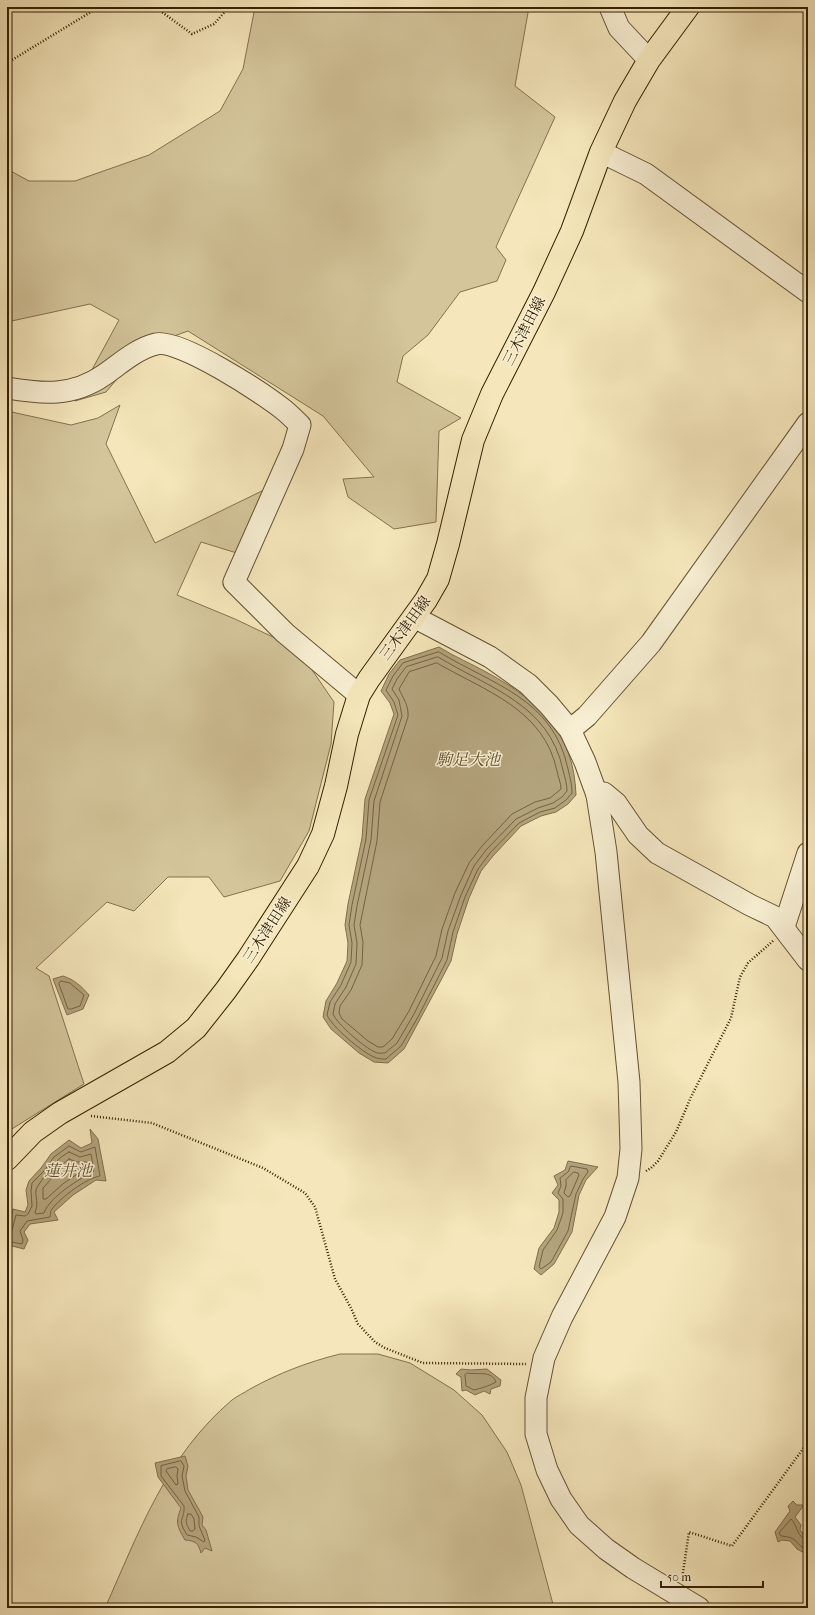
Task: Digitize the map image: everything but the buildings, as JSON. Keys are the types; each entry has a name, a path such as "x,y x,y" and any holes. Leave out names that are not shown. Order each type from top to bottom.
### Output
{"main road":[{"name":"三木津田線","path":"7,1159 33,1132 60,1113 167,1052 196,1028 248,959 308,866 323,834 336,786 347,734 359,694 426,600 438,579 450,537 473,440 492,394 544,292 566,244 601,152 626,101 649,60 688,7"}],"street":[{"path":"610,7 619,28 649,60"},
{"path":"601,152 646,174 808,292"},
{"path":"7,388 30,392 65,392 82,387 102,376 129,357 157,344 170,344 194,354 244,383 284,410 300,425 293,448 234,582 285,632 359,694"},
{"path":"570,730 587,716 651,643 808,423"},
{"path":"414,617 490,657 528,684 549,705 570,730 585,762 597,795 606,852 629,1082 631,1149 628,1178 615,1217 562,1317 544,1358 536,1398 536,1434 547,1470 561,1499 579,1525 606,1549 632,1568 699,1608"},
{"path":"597,795 604,793 616,803 638,834 657,853 750,905 775,917 808,960"},
{"path":"784,927 808,853"}],"path":[{"path":"7,63 99,7"},
{"path":"155,7 192,34 214,24 229,7"},
{"path":"628,1178 651,1168 658,1161 673,1138 691,1097 731,1018 740,977 748,963 772,942 784,927"},
{"path":"79,1101 91,1116 152,1123 264,1168 305,1193 315,1207 335,1279 352,1308 358,1324 375,1342 380,1345 423,1363 524,1364 544,1358"},
{"path":"678,1595 689,1532 732,1546 808,1442"}],"shaded area":[{"path":"255,7 529,7 515,86 555,117 496,247 506,260 497,281 460,292 428,335 403,356 397,382 461,418 439,431 436,522 394,529 348,497 343,479 374,477 323,416 188,331 144,347 106,392 75,401 119,320 90,304 7,322 7,169 29,181 75,181 149,155 220,111 243,69"},
{"path":"120,405 106,444 155,543 266,489 240,554 201,542 177,595 235,619 275,638 310,667 334,702 331,744 309,831 280,881 224,897 209,877 168,877 134,911 107,902 36,968 49,976 84,1084 7,1132 7,411 71,425 98,418"},
{"path":"340,1354 378,1354 410,1363 454,1390 482,1415 507,1452 521,1485 554,1608 105,1608 156,1496 189,1445 209,1422 232,1400 261,1383 294,1368"}],"water":[{"name":"駒足大池","path":"439,647 506,684 523,695 538,708 550,721 561,737 569,754 574,773 576,795 568,804 556,812 541,816 521,826 481,871 469,898 457,934 451,961 404,1049 388,1063 374,1062 359,1053 331,1029 323,1017 326,1001 337,983 347,961 348,943 345,925 362,838 365,799 394,714 390,703 381,691 389,674 400,660"},
{"path":"63,976 78,984 89,995 83,1009 67,1015 53,979"},
{"name":"蓮井池","path":"90,1129 98,1139 106,1181 96,1180 73,1195 54,1212 58,1220 30,1224 24,1232 28,1240 24,1249 8,1245 7,1230 9,1228 13,1209 25,1212 28,1205 26,1190 29,1181 51,1154 69,1140 81,1148 92,1143"},
{"path":"568,1161 598,1167 586,1180 579,1195 572,1232 554,1264 541,1275 534,1269 539,1248 554,1228 559,1212 559,1200 552,1193 558,1185 554,1176 565,1170"},
{"path":"461,1369 487,1369 501,1380 500,1386 491,1389 490,1394 484,1391 475,1395 466,1390 462,1391 461,1377 456,1374"},
{"path":"185,1456 188,1466 186,1476 188,1490 203,1517 202,1525 206,1530 212,1551 205,1548 201,1553 196,1543 185,1540 178,1524 178,1517 181,1508 158,1477 155,1463"},
{"path":"793,1501 797,1505 804,1505 795,1517 801,1525 800,1530 808,1544 808,1555 797,1549 790,1541 782,1540 778,1542 775,1532 790,1511 788,1506"}]}
